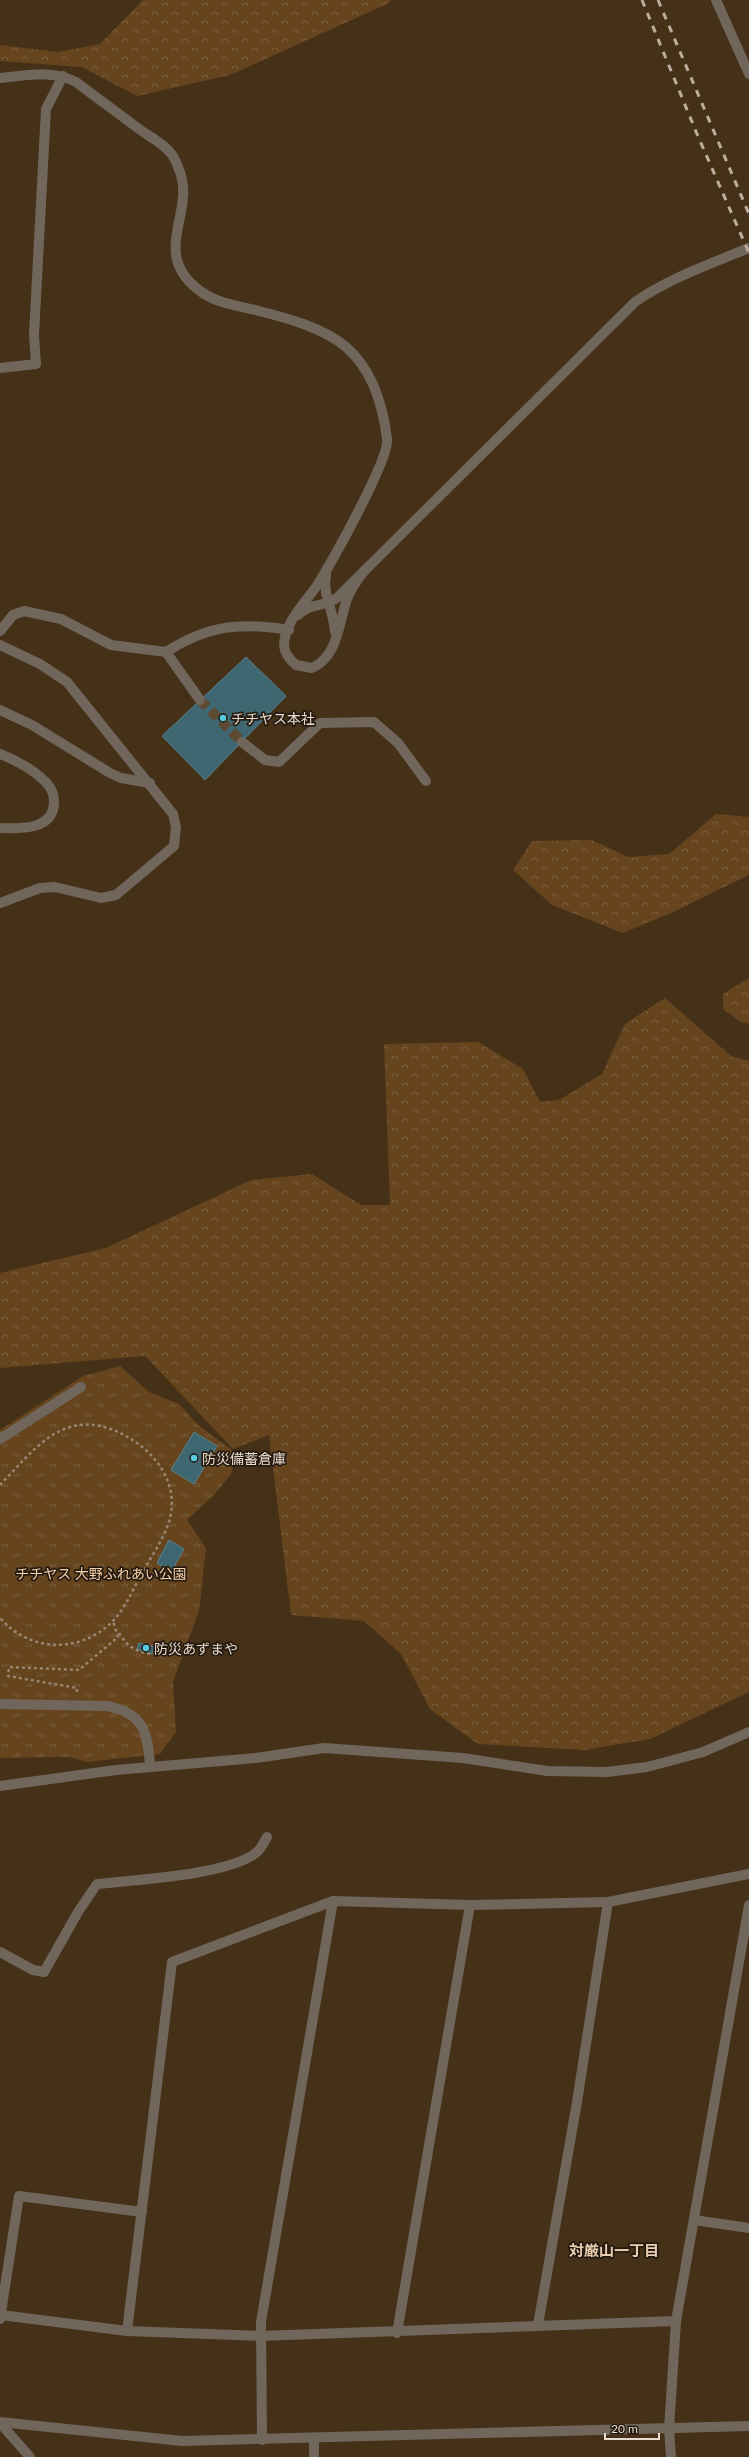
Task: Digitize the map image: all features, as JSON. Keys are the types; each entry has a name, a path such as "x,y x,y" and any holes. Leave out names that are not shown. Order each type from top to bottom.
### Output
{"street":[{"path":"716,0 749,74"},
{"path":"0,78 51,73 63,76 76,82 169,151 182,177 184,190 174,243 176,260 187,278 203,294 230,304 262,311 318,330 347,347 364,369 377,391 383,412 388,442 372,484 330,563 290,626 284,644 286,653 296,665 304,668 320,664 330,651 347,598 365,570"},
{"path":"0,368 36,364 34,335 46,109 63,76"},
{"path":"0,631 13,615 24,611 61,619 111,645 166,652 188,638 212,629 290,626 308,608 328,603 337,598 615,319 635,302 657,287 749,248"},
{"path":"330,563 324,581 336,632 330,651"},
{"path":"0,645 40,664 67,682 173,814 176,827 174,846 116,895 101,898 55,887 40,888 0,903"},
{"path":"166,652 200,700"},
{"path":"0,710 32,725 110,773 121,778 150,784"},
{"path":"242,742 265,760 279,762 320,723 374,722 398,743 426,781"},
{"path":"0,754 41,777 50,787 54,797 54,809 46,821 33,828 0,828"},
{"path":"0,1440 81,1387"},
{"path":"0,1704 107,1706 122,1709 135,1717 144,1730 150,1767"},
{"path":"0,1786 150,1767 256,1758 324,1748 463,1758 547,1771 607,1772 646,1767 703,1752 749,1732"},
{"path":"0,1952 33,1970 44,1972 78,1912 97,1884 194,1873 230,1865 257,1852 268,1837"},
{"path":"128,2331 172,1962 333,1901 470,1905 608,1902 749,1874"},
{"path":"262,2440 260,2336 262,2313 333,1901"},
{"path":"538,2325 577,2102 608,1902"},
{"path":"397,2333 470,1905"},
{"path":"671,2457 669,2429 676,2321 749,1905"},
{"path":"142,2212 19,2196 0,2317 128,2331 260,2336 397,2333 538,2325 676,2321"},
{"path":"694,2220 749,2228"},
{"path":"0,2423 148,2439 182,2441 749,2426"},
{"path":"0,2423 30,2457"},
{"path":"314,2438 314,2457"}],"path":[{"path":"0,1485 50,1435 63,1428 78,1424 108,1427 138,1444 150,1453 167,1478 171,1507 169,1522 163,1536 113,1621 90,1638 60,1646 31,1641 18,1635 0,1618"},
{"path":"113,1621 118,1632 128,1646 138,1652 163,1655"},
{"path":"71,1687 8,1676 9,1666 80,1670 115,1641 118,1632"}],"green space":[{"path":"143,0 391,0 389,3 230,75 137,96 82,67 0,61 0,45 58,52 100,44"},
{"path":"716,814 749,817 749,875 671,913 623,933 552,905 513,870 532,841 592,840 628,857 669,854"},
{"path":"749,978 749,1024 741,1022 723,1009 723,994"},
{"path":"665,998 731,1056 749,1061 749,1692 650,1739 584,1750 478,1744 430,1709 401,1654 364,1621 291,1615 269,1435 233,1449 145,1356 0,1368 0,1273 106,1248 251,1180 312,1174 361,1205 390,1205 384,1044 478,1042 523,1069 540,1102 559,1100 602,1074 625,1024"},
{"name":"チチヤス 大野ふれあい公園","path":"120,1366 149,1392 179,1404 198,1425 236,1453 231,1474 214,1495 187,1520 206,1548 199,1611 173,1682 176,1732 160,1754 87,1762 70,1757 0,1758 0,1430 83,1376"}],"building":[{"name":"チチヤス本社","path":"246,657 286,696 205,780 162,736"},
{"name":"防災備蓄倉庫","path":"194,1432 217,1446 194,1484 171,1470"},
{"path":"169,1540 184,1549 171,1572 157,1563"},
{"name":"防災あずまや","path":"139,1643 154,1647 152,1654 137,1649"}],"tunnel":[{"path":"200,700 242,742"}],"railway":[{"path":"642,0 697,134 749,253"},
{"path":"658,0 749,214"}],"place":[{"name":"チチヤス本社","path":"223,718"},
{"name":"防災備蓄倉庫","path":"194,1458"},
{"name":"防災あずまや","path":"146,1648"}],"district":[{"name":"対厳山一丁目","path":"614,2250"}]}
